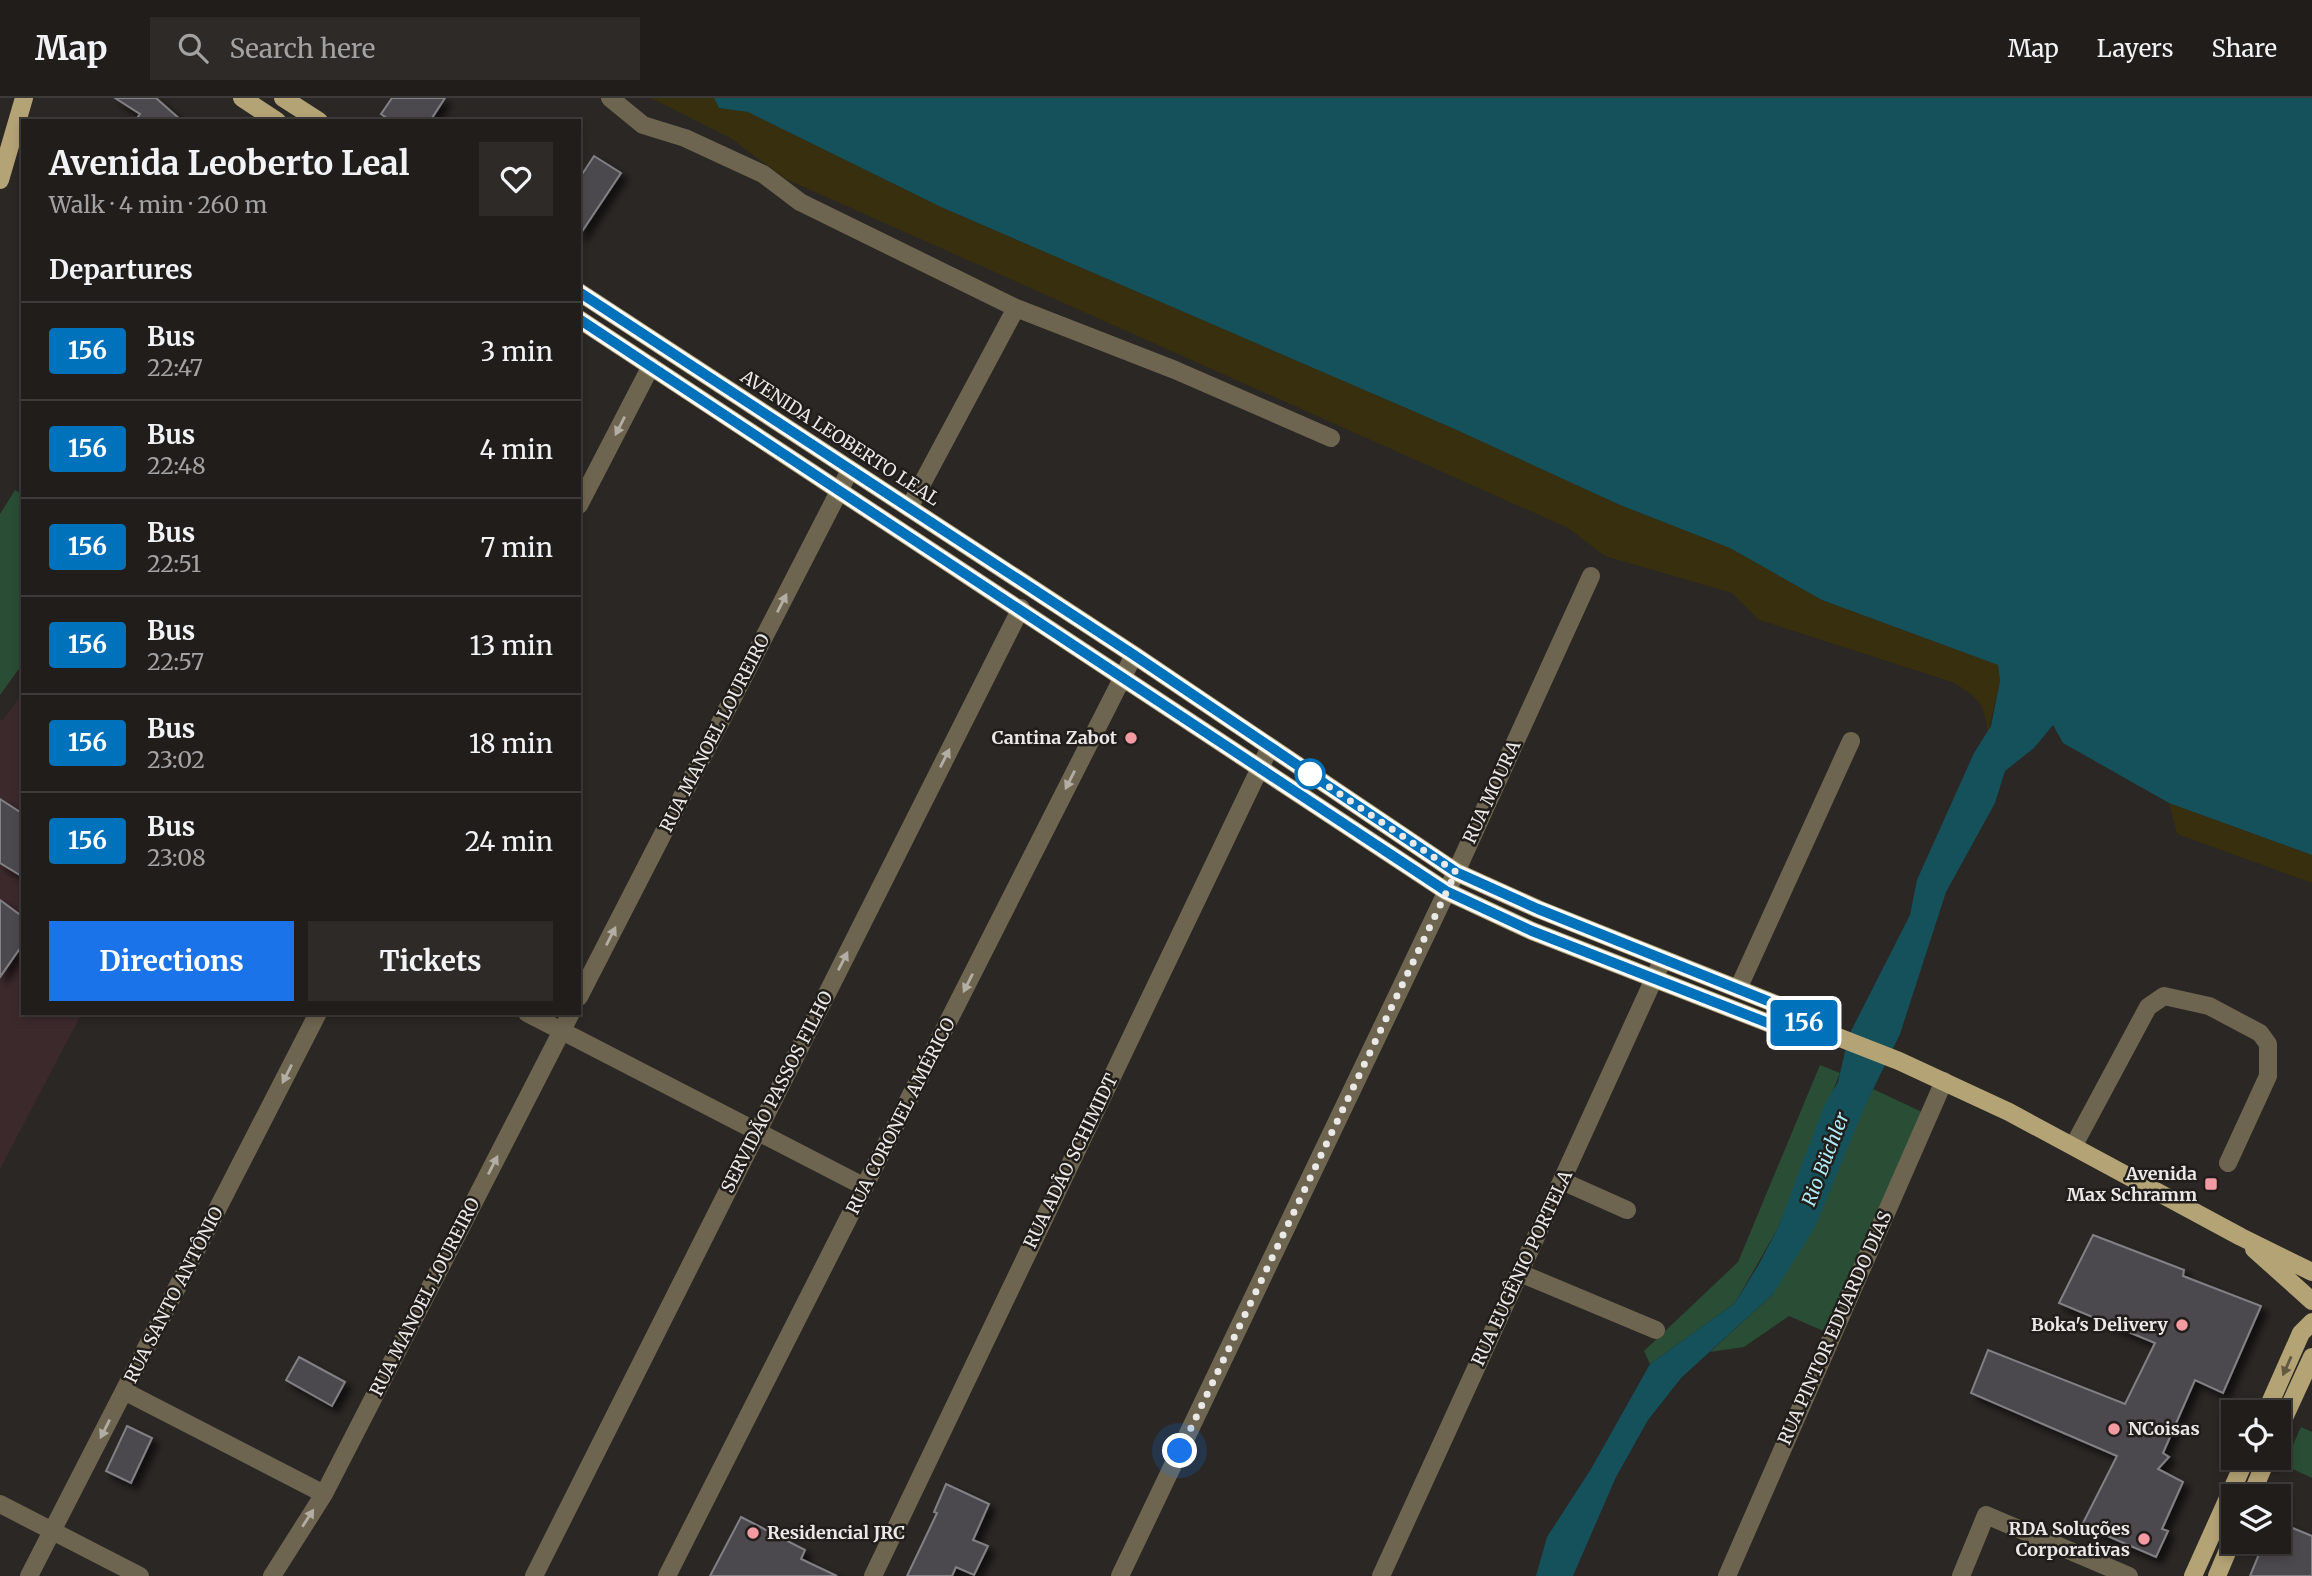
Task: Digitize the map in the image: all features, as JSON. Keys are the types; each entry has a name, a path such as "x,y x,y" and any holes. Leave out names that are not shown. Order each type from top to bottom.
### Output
{"main road":[{"path":"0,180 24,98"},
{"path":"242,98 274,119"},
{"path":"283,98 316,119"},
{"name":"AVENIDA LEOBERTO LEAL","path":"581,293 1134,655 1456,872 1783,1007 1807,1025 1944,1081 2074,1145 2241,1237"},
{"name":"AVENIDA LEOBERTO LEAL","path":"581,320 1021,608 1446,891 1532,931 1786,1030 1807,1025"},
{"path":"2241,1237 2312,1272"},
{"path":"2241,1237 2312,1301"},
{"path":"2271,1400 2301,1333 2312,1322"},
{"path":"2291,1403 2312,1357"},
{"path":"2193,1576 2241,1470"},
{"path":"2217,1576 2226,1554"}],"street":[{"path":"610,98 643,125 685,138 763,174 800,202 1016,308 1175,370 1331,438"},
{"path":"909,509 1016,308"},
{"path":"581,501 651,366"},
{"name":"RUA MANOEL LOUREIRO","path":"581,993 850,470"},
{"name":"RUA MOURA","path":"1120,1576 1456,872 1591,576"},
{"name":"SERVIDÃO PASSOS FILHO","path":"534,1576 1021,608"},
{"name":"RUA CORONEL AMÉRICO","path":"667,1576 1134,655"},
{"path":"1738,989 1851,741"},
{"name":"RUA ADÃO SCHIMIDT","path":"873,1576 1270,747"},
{"name":"RUA EUGÊNIO PORTELA","path":"1381,1576 1663,959"},
{"path":"2074,1145 2148,1007 2164,996 2209,1006 2260,1034 2268,1044 2268,1076 2228,1163"},
{"name":"RUA SANTO ANTÔNIO","path":"29,1576 317,1015"},
{"path":"531,1015 865,1187"},
{"name":"RUA MANOEL LOUREIRO","path":"272,1576 324,1494 570,1015"},
{"name":"RUA PINTOR EDUARDO DIAS","path":"1727,1576 1944,1081"},
{"path":"1562,1181 1627,1210"},
{"path":"1520,1273 1656,1330"},
{"path":"124,1391 324,1494"},
{"path":"0,1504 140,1576"},
{"path":"1961,1576 1986,1515 2129,1576"}],"shaded area":[{"path":"21,696 21,1015 81,1015 0,1169 0,719 3,720"}],"green space":[{"path":"15,490 21,494 21,666 0,695 0,514"},
{"path":"1820,1065 1840,1073 1778,1228 1735,1303 1650,1364 1644,1351 1738,1262"},
{"path":"1873,1089 1922,1112 1828,1333 1789,1316 1744,1347 1710,1352 1773,1294"},
{"path":"2301,1427 2312,1432 2312,1478 2291,1468 2291,1449"}],"sand":[{"path":"651,98 714,98 719,108 748,112 941,207 1450,427 1620,505 1730,548 1822,600 1998,665 2000,681 1988,733 1979,702 1952,682 1759,620 1732,593 1605,556 1568,528 786,179 730,138"},
{"path":"2169,803 2312,855 2312,883 2177,834"}],"water":[{"name":"Rio Büchler","path":"714,98 2312,98 2312,855 2169,803 2063,743 2053,725 2034,748 2005,771 1995,803 1946,892 1900,1034 1865,1106 1815,1227 1773,1294 1681,1378 1648,1420 1616,1477 1573,1576 1536,1576 1547,1537 1591,1469 1650,1364 1735,1303 1778,1228 1824,1106 1838,1082 1849,1035 1910,915 1917,880 1974,753 1991,726 2000,681 1998,665 1822,600 1730,548 1620,505 1450,427 941,207 748,112 719,108"}],"building":[{"path":"115,98 156,98 180,119 136,119 140,114"},
{"path":"392,98 445,98 431,119 388,119 381,114"},
{"path":"594,156 621,173 581,233 581,176"},
{"path":"0,799 21,813 21,876 0,863"},
{"path":"0,900 21,916 21,947 0,977"},
{"path":"2093,1235 2184,1270 2183,1276 2261,1306 2223,1393 2195,1380 2163,1453 2169,1457 2158,1469 2183,1482 2162,1529 2168,1531 2156,1557 2082,1525 2117,1456 1971,1393 1988,1350 2125,1404 2155,1343 2059,1303"},
{"path":"299,1357 345,1382 332,1406 286,1380"},
{"path":"127,1426 152,1438 131,1483 106,1471"},
{"path":"946,1484 989,1504 973,1540 988,1546 974,1575 956,1567 952,1576 907,1576 937,1513 934,1512"},
{"name":"Residencial JRC","path":"741,1517 805,1550 801,1559 837,1576 710,1576"},
{"path":"2291,1527 2312,1536 2312,1576 2250,1576 2259,1554 2291,1554"}],"bus line":[{"name":"156","path":"581,293 1134,655 1456,872 1538,909 1783,1007 1807,1025 1786,1030 1532,931 1446,891 1141,687 581,320"}],"place":[{"name":"Cantina Zabot","path":"1131,738"},
{"name":"Avenida Max Schramm","path":"2211,1184"},
{"name":"Boka's Delivery","path":"2182,1325"},
{"name":"NCoisas","path":"2114,1429"},
{"name":"Residencial JRC","path":"753,1533"},
{"name":"RDA Soluções Corporativas","path":"2144,1539"}],"route":[{"path":"1180,1451 1456,872 1310,774"}]}
